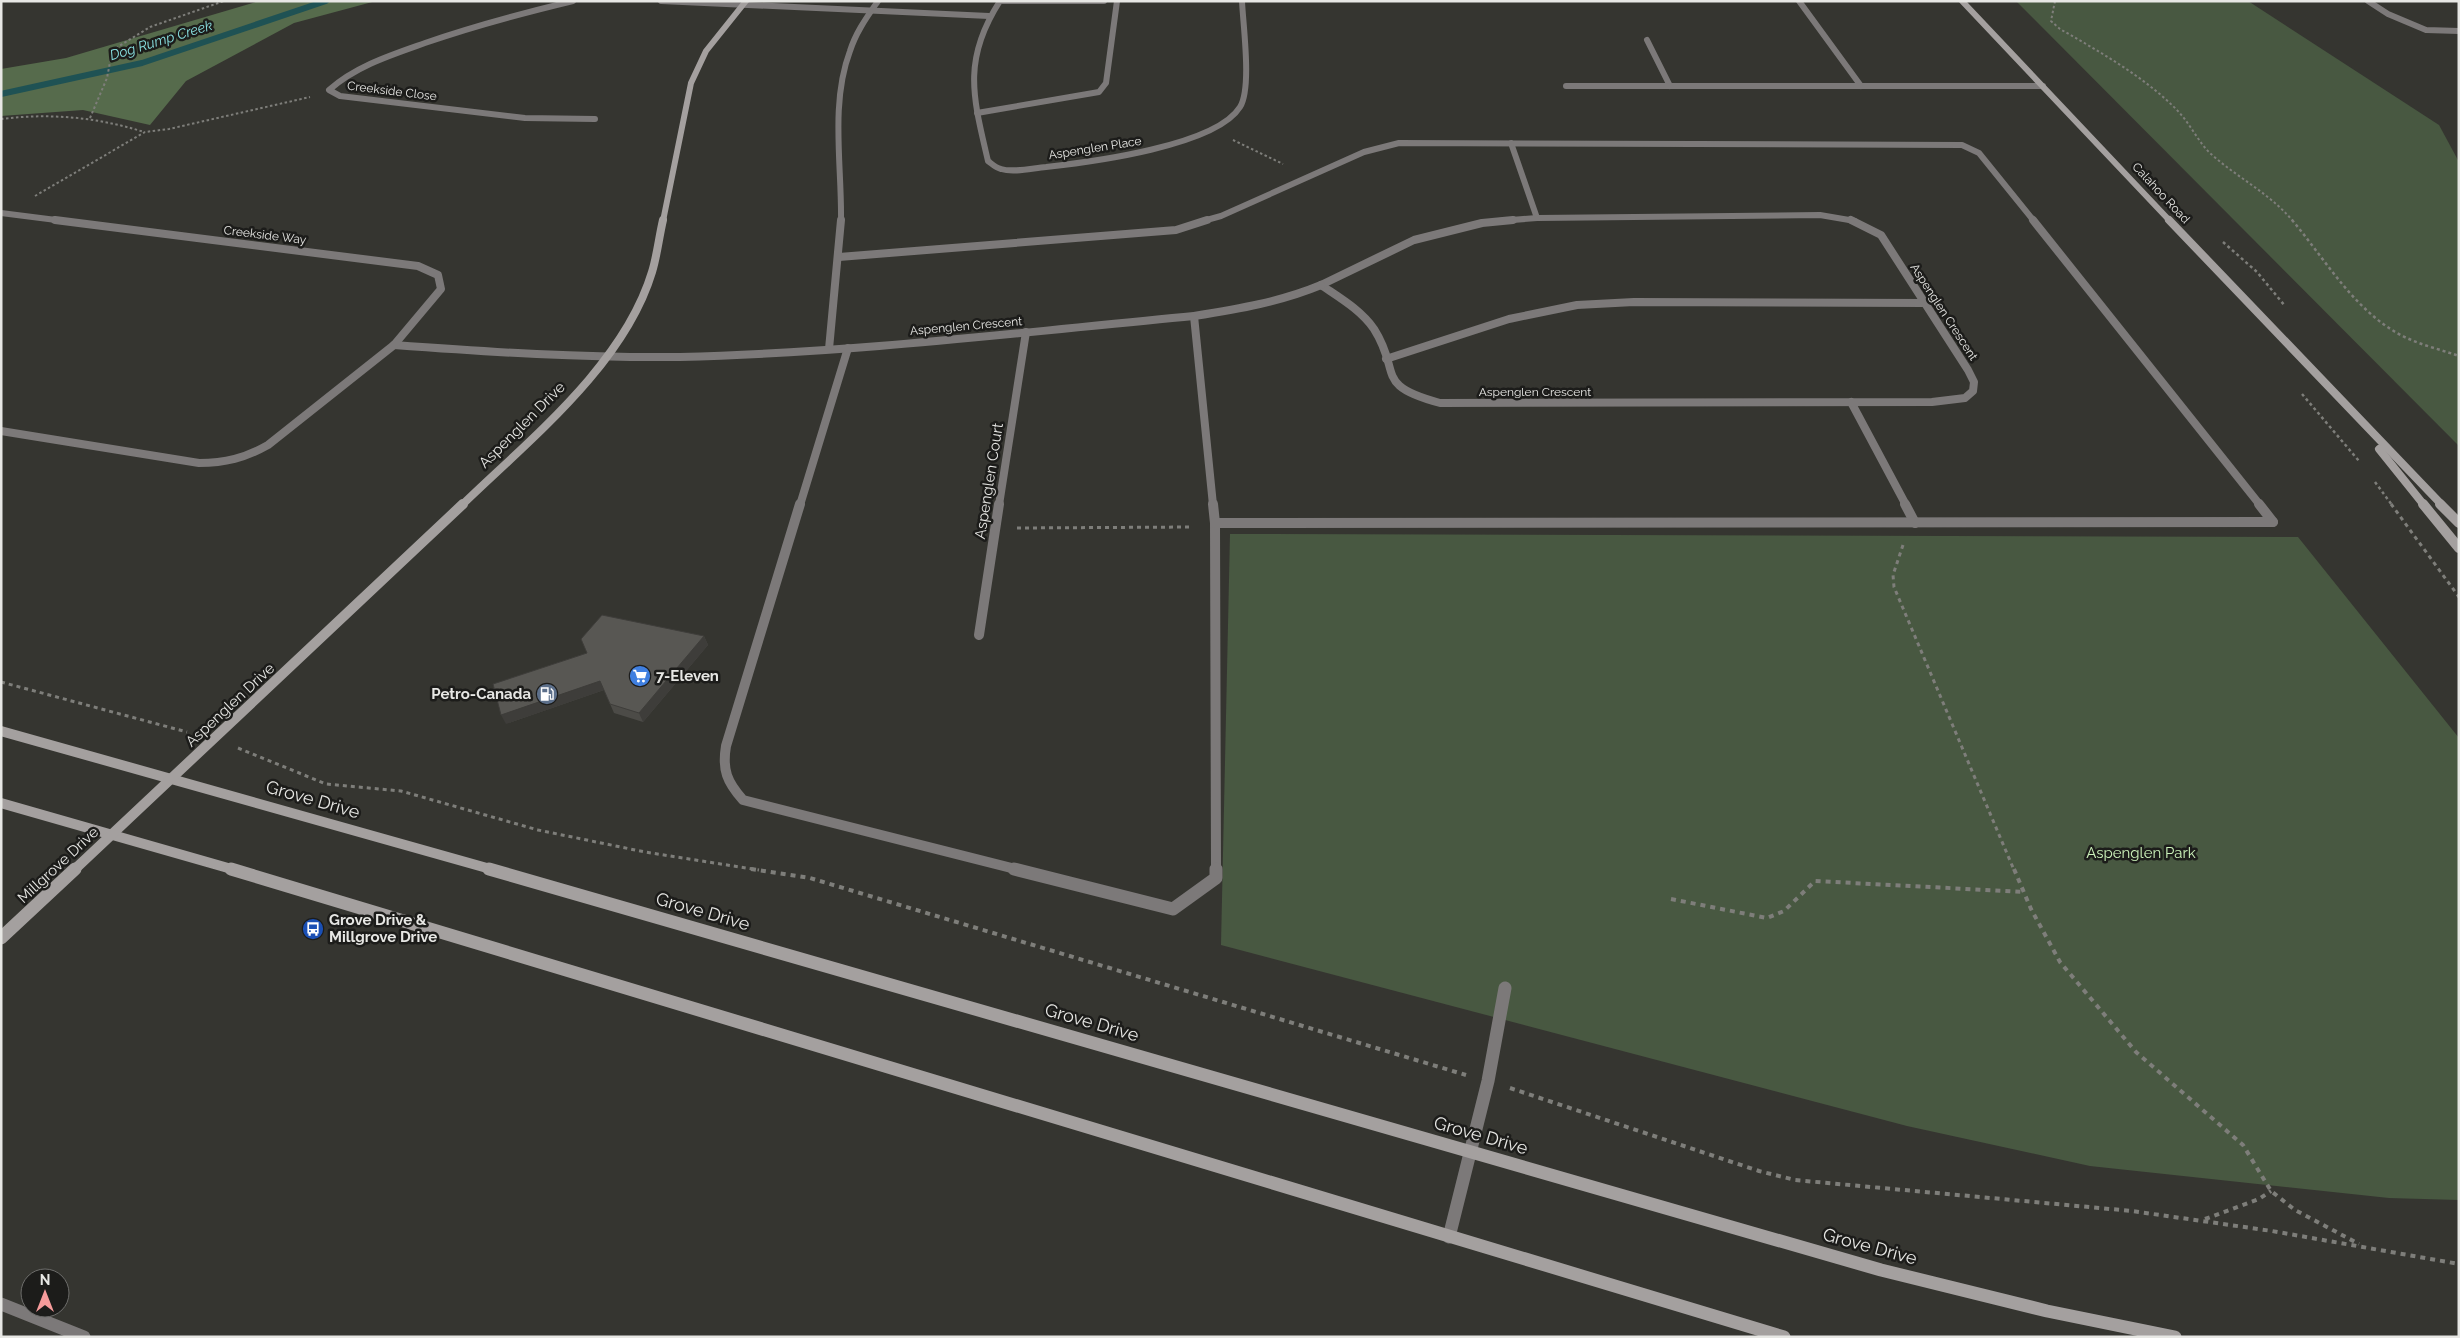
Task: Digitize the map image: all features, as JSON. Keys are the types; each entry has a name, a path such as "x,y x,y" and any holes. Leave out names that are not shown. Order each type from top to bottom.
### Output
{"street":[{"name":"Creekside Close","path":"573,1 388,56 356,70 333,84 330,90 340,96 525,118 595,119"},
{"path":"661,1 744,3 989,16"},
{"path":"829,350 839,257 841,210 840,81 851,44 878,1"},
{"path":"1000,1 1104,1"},
{"name":"Aspenglen Place","path":"1000,1 989,16 977,44 973,66 977,113 988,161 992,166 1005,170 1060,166 1122,157 1173,143 1208,130 1231,118 1239,110 1243,101 1242,1"},
{"path":"977,113 1080,97 1099,92 1106,83 1117,1"},
{"path":"1799,1 1860,86"},
{"name":"Calahoo Road","path":"1962,1 2341,402 2459,523"},
{"path":"2368,1 2388,14 2426,30 2459,32"},
{"name":"Aspenglen Drive","path":"112,834 215,740 516,454 609,357 634,314 652,273 691,83 706,51 744,3"},
{"path":"1647,40 1670,86"},
{"path":"1566,86 2043,86"},
{"path":"839,257 1176,230 1221,216 1364,152 1388,145 1511,143 1962,145 1979,153 2273,522 1216,523"},
{"path":"1511,143 1537,218"},
{"name":"Creekside Way","path":"1,431 183,462 222,463 248,456 268,446 394,345 440,289 438,275 418,266 255,247 4,213"},
{"name":"Aspenglen Crescent","path":"609,357 829,350 1221,313 1273,302 1321,285 1414,240 1482,223 1537,218 1820,215 1846,219 1869,226 1882,235 1968,370 1974,382 1973,391 1966,398 1953,401 1440,403 1408,392 1397,384 1390,375 1380,341 1364,317 1321,285"},
{"path":"1386,359 1509,319 1577,304 1634,302 1925,303"},
{"path":"848,348 726,746 722,767 730,786 743,800 1173,909 1216,878 1216,523 1194,316"},
{"name":"Aspenglen Court","path":"979,635 1026,332"},
{"path":"394,345 554,356 609,357"},
{"path":"1851,402 1915,523"},
{"name":"Calahoo Road","path":"2341,402 2459,548"},
{"name":"Grove Drive","path":"1,731 1881,1270 2047,1311 2175,1337"},
{"path":"1,803 112,834 812,1043 1448,1237 1784,1337"},
{"name":"Millgrove Drive","path":"1,938 112,834"},
{"path":"1448,1237 1488,1081 1505,988"},
{"path":"1,1304 84,1337"}],"path":[{"path":"90,118 108,78 111,57 116,48 150,27 224,1"},
{"path":"2055,1 2051,21 2060,29 2126,68 2189,123 2203,146 2226,167 2271,198 2302,231 2351,294 2372,315 2397,333 2459,356"},
{"path":"1,119 26,115 90,118 119,123 145,132 169,130 330,90"},
{"path":"4,213 145,132"},
{"path":"1228,138 1309,177"},
{"path":"996,528 1199,527 1216,523"},
{"path":"1897,523 1903,546 1896,560 1893,575 1894,587 2024,892 2048,942 2079,986 2136,1052 2243,1145 2271,1191 2295,1210 2361,1245"},
{"path":"1,682 215,740 265,757 326,784 401,791 538,830 645,852 810,878 1488,1081 1759,1171 1795,1180 2085,1206 2203,1220 2361,1245 2459,1264"},
{"path":"1671,899 1766,918 1782,914 1797,900 1806,887 1816,881 2024,892"},
{"path":"2203,1220 2251,1202 2271,1191"}],"green space":[{"path":"259,1 376,1 294,23 186,81 150,125 83,110 1,116 1,69 66,58"},
{"path":"2016,1 2248,1 2439,125 2459,162 2459,446"},
{"name":"Aspenglen Park","path":"1230,534 2298,537 2459,738 2459,1200 2389,1198 2090,1166 1907,1126 1221,945"}],"building":[{"path":"602,615 704,636 639,713 610,704 600,681 501,715 493,684 587,653 581,639"}],"waterway":[{"name":"Dog Rump Creek","path":"1,94 142,63 326,1"}],"place":[{"name":"7-Eleven","path":"640,676"},
{"name":"Petro-Canada","path":"547,694"},
{"name":"Grove Drive & Millgrove Drive","path":"313,929"}]}
